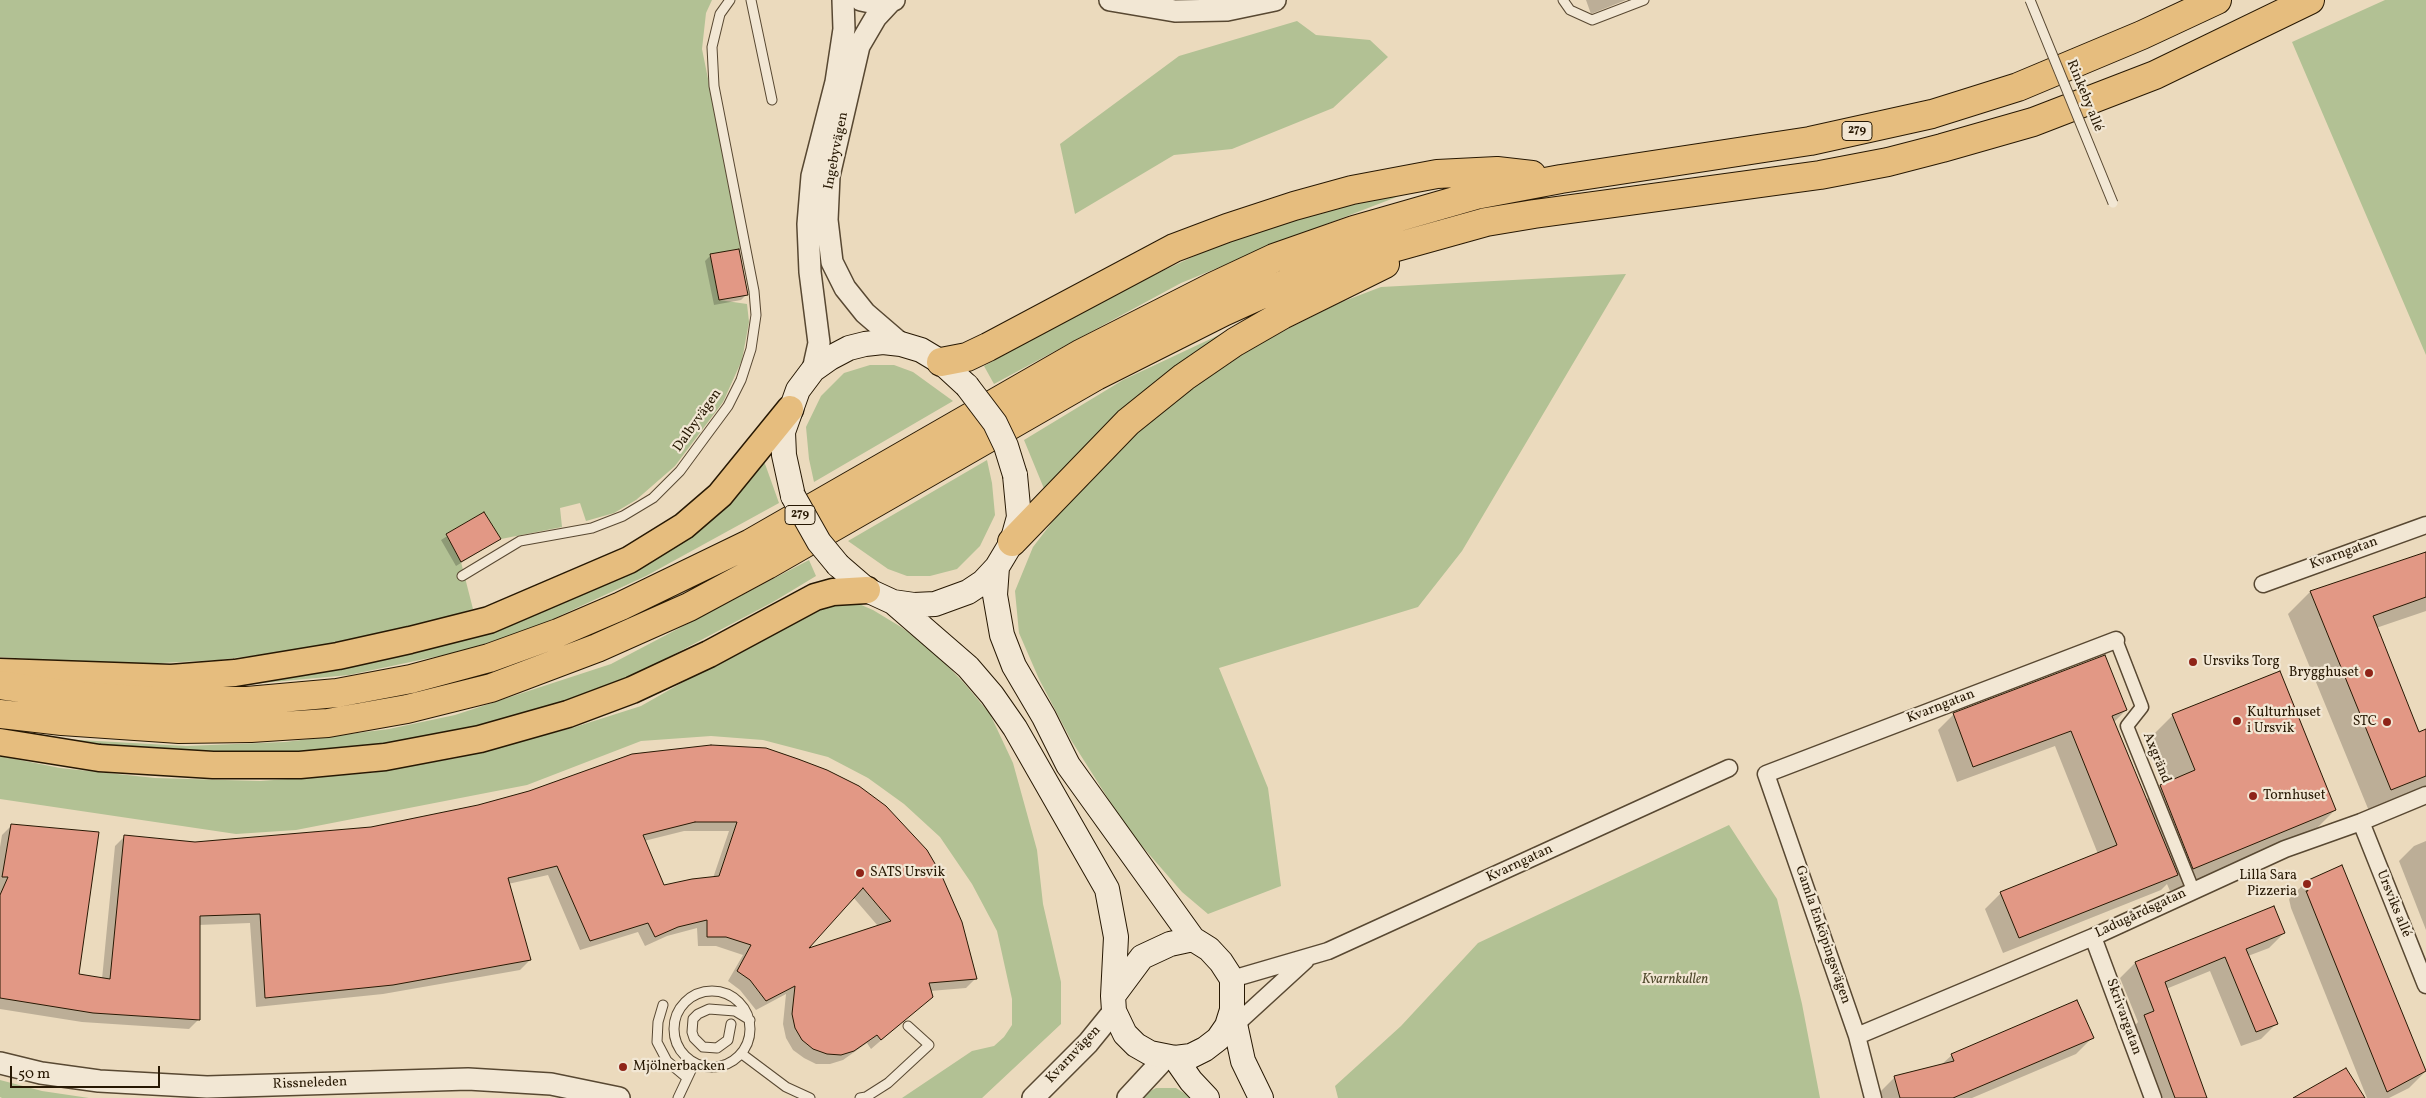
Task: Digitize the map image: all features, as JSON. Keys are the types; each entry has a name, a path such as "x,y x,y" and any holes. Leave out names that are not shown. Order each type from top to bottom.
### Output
{"highway":[{"name":"279","path":"0,685 76,696 158,701 247,701 337,692 411,678 489,658 558,633 621,606 751,543 1082,353 1212,286 1274,258 1437,204 1561,179 1810,141 1932,114 2018,87 2142,35 2217,0"},
{"name":"279","path":"0,714 62,722 179,729 251,728 328,723 406,709 491,688 597,648 689,607 767,565 1096,376 1223,312 1296,280 1364,256 1486,222 1820,175 1888,162 1942,148 2033,122 2155,75 2310,0"},
{"path":"941,362 967,357 988,347 1174,248 1294,206 1352,190 1437,174 1497,171 1561,179"},
{"path":"1012,542 1128,422 1184,377 1235,342 1282,315 1447,233"}],"main road":[{"path":"893,602 928,604 951,600 983,582 997,567 1012,542 1019,517 1015,475 1006,446 995,423 967,386 941,362 921,350 901,344 883,342 849,348 813,370 798,390 783,432 784,455 793,496 819,542 838,566 867,590 893,602 968,667 992,695 1015,728 1107,889 1116,937 1113,1003 1125,1034 1136,1045 1150,1054 1170,1058 1191,1056 1205,1049 1218,1039 1234,1018"},
{"path":"0,672 171,678 235,673 338,656 489,620 629,560 684,526 720,495 790,409"},
{"path":"997,567 995,595 1002,636 1014,666 1044,717 1068,764 1193,939 1215,956 1232,979 1234,1018 1243,1061 1261,1098"},
{"path":"0,742 99,758 212,765 300,765 385,756 480,739 568,714 632,690 709,654 815,597 833,592 867,590"},
{"path":"1113,1003 1142,957 1170,944 1193,939"},
{"path":"1170,1058 1207,1098"}],"street":[{"name":"Ingebyvägen","path":"813,370 819,343 810,272 808,224 812,176 836,82 844,29 843,0"},
{"path":"861,0 880,4 892,1"},
{"path":"1110,0 1175,11 1228,10 1275,0"},
{"name":"Ingebyvägen","path":"892,1 876,17 860,46 829,176 828,220 832,262 845,288 865,313 901,344"},
{"name":"Kvarngatan","path":"2263,584 2426,525"},
{"name":"Kvarngatan","path":"1766,774 2116,640"},
{"name":"Axgränd","path":"2116,640 2142,707 2128,726 2193,890"},
{"name":"Kvarngatan","path":"1232,979 1328,951 1729,768"},
{"name":"Gamla Enköpingsvägen","path":"1766,774 1857,1036 1873,1098"},
{"name":"Ladugårdsgatan","path":"1857,1036 2093,936 2286,849 2361,822 2426,795"},
{"name":"Ursviks allé","path":"2361,822 2426,985"},
{"name":"Skrivargatan","path":"2093,936 2152,1098"},
{"path":"1234,1018 1310,957"},
{"name":"Kvarnvägen","path":"1033,1098 1088,1043 1113,1003"},
{"path":"1128,1098 1170,1058"},
{"name":"Rissneleden","path":"0,1063 41,1073 207,1092 468,1079 551,1084 619,1098"}],"lane":[{"name":"Dalbyvägen","path":"462,576 520,541 592,528 623,516 653,498 680,471 728,406 741,380 751,349 756,315 754,292 714,86 712,47 720,14 730,0"},
{"path":"751,0 772,100"},
{"path":"1563,0 1570,10 1592,20 1644,0"},
{"name":"Rinkeby allé","path":"2030,0 2113,203"},
{"path":"713,990 730,994 743,1005 750,1021 750,1038 742,1054 725,1066 709,1068 694,1064 681,1052 674,1037 674,1019 682,1004 696,993 713,990"},
{"path":"663,1005 658,1022 658,1042 667,1061 686,1077"},
{"path":"731,1024 731,1034 728,1040 717,1048 704,1047 694,1038 692,1032 694,1019 703,1011 709,1009 735,1011 750,1021"},
{"path":"860,1098 866,1097 888,1084 929,1045 908,1026"},
{"path":"742,1054 786,1087 810,1098"},
{"path":"678,1098 686,1077 694,1064"}],"green space":[{"path":"0,0 712,0 706,13 702,49 742,248 710,255 719,300 747,304 749,322 742,360 723,402 675,466 636,500 614,513 586,521 580,503 560,508 562,527 501,539 484,512 446,534 461,562 473,609 374,636 306,649 219,660 123,665 0,657"},
{"path":"2385,0 2426,0 2426,355 2292,42"},
{"path":"1297,21 1316,35 1370,40 1388,57 1333,108 1232,149 1174,155 1075,214 1060,144 1179,56"},
{"path":"1407,193 1181,283 994,384 984,366 1119,291 1212,248 1361,198"},
{"path":"1626,274 1462,551 1418,607 1219,668 1268,788 1281,886 1208,914 1182,892 1128,830 1071,740 1039,679 1019,633 1015,591 1033,547 1076,491 1123,445 1186,392 1262,342 1339,303 1381,287"},
{"path":"1253,319 1045,491 1024,440 1123,380"},
{"path":"870,365 894,365 913,372 953,401 814,482 809,459 806,427 821,396 844,373"},
{"path":"987,460 992,483 995,515 980,546 957,569 930,576 907,576 888,569 848,541"},
{"path":"764,461 779,503 646,576 529,630 458,652 349,675 252,684 370,661 571,599 662,556 694,531"},
{"path":"809,560 816,576 773,602 616,685 558,708 418,740 323,754 173,754 44,738 186,746 285,742 389,729 455,715 611,664"},
{"path":"852,601 873,610 901,627 931,649 964,683 990,714 1013,763 1037,850 1043,904 1061,982 1061,1024 982,1098 902,1098 972,1051 994,1046 1004,1037 1012,1025 1012,999 997,931 972,884 940,837 904,804 868,778 828,757 763,740 711,736 641,741 527,785 296,830 236,834 0,799 0,756 60,768 155,778 260,781 371,773 457,758 572,728 641,706 824,602"},
{"name":"Kvarnkullen","path":"1729,825 1777,899 1802,1004 1820,1098 1338,1098 1335,1086 1401,1026 1478,943"},
{"path":"0,1080 42,1091 89,1098 2,1098 0,1097"},
{"path":"1156,1088 1176,1088 1192,1098 1138,1098"}],"building":[{"path":"739,249 748,295 719,300 710,254"},
{"path":"484,512 501,539 461,562 446,534"},
{"name":"Brygghuset","path":"2426,552 2426,597 2373,616 2419,732 2426,729 2426,776 2391,790 2310,591"},
{"path":"2105,655 2127,710 2112,716 2178,875 2019,938 2000,892 2117,845 2071,731 1973,767 1953,713"},
{"name":"Tornhuset","path":"2280,671 2336,810 2193,869 2160,785 2195,770 2172,714"},
{"path":"711,745 766,748 827,770 859,786 886,806 927,850 941,874 962,922 977,979 929,983 933,997 881,1040 877,1035 854,1051 841,1055 827,1054 813,1049 802,1040 795,1028 792,1014 795,986 766,1001 750,980 737,971 751,945 726,937 707,937 707,920 678,927 655,937 648,923 590,941 557,866 508,878 531,960 393,985 265,998 260,914 200,916 200,1020 93,1013 0,998 0,895 8,877 2,877 11,824 99,832 79,974 110,979 124,835 195,842 371,827 478,805 529,791 632,754","holes":["695,822 737,822 719,876 664,885 643,835","863,888 891,921 809,948"]},
{"path":"2342,865 2426,1071 2387,1092 2304,882"},
{"path":"2274,906 2285,933 2246,949 2278,1024 2256,1032 2225,957 2165,982 2207,1098 2175,1098 2144,1015 2154,1011 2135,962"},
{"path":"2077,1000 2094,1038 1953,1098 1900,1098 1894,1076 1954,1061 1951,1054"},
{"path":"2346,1068 2365,1098 2293,1098"}],"place":[{"name":"Ursviks Torg","path":"2193,662"},
{"name":"Brygghuset","path":"2369,673"},
{"name":"Kulturhuset i Ursvik","path":"2237,721"},
{"name":"STC","path":"2387,722"},
{"name":"Tornhuset","path":"2253,796"},
{"name":"SATS Ursvik","path":"860,873"},
{"name":"Lilla Sara Pizzeria","path":"2307,884"},
{"name":"Mjölnerbacken","path":"623,1067"}]}
